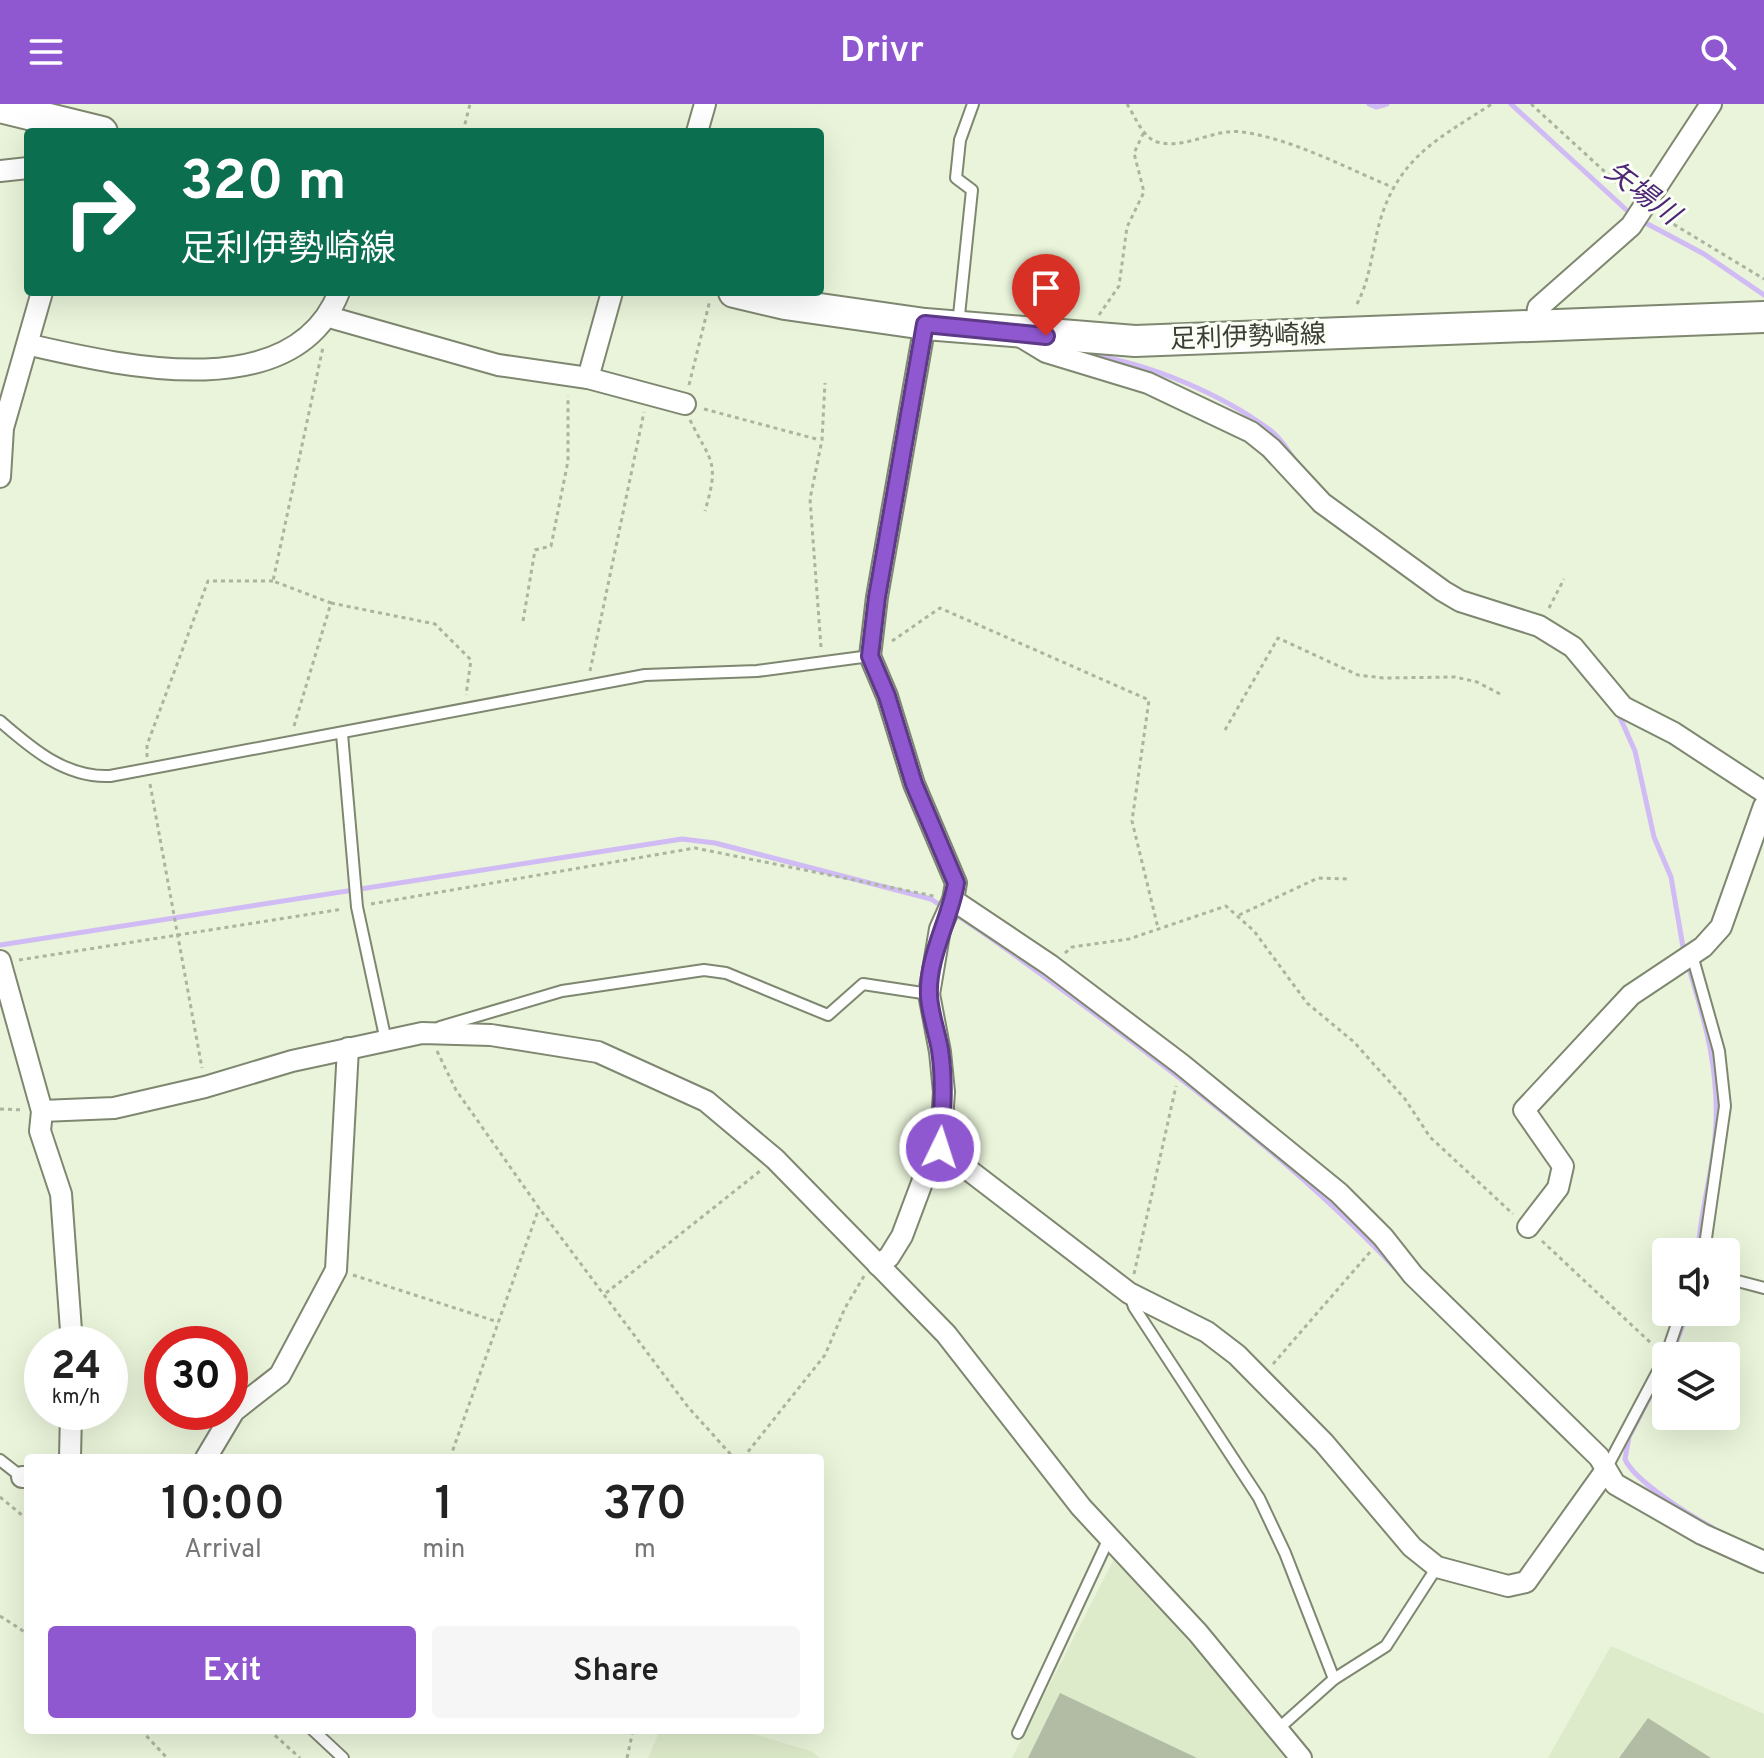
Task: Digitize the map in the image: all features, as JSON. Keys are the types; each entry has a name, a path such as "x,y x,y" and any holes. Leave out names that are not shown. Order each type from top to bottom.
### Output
{"main road":[{"path":"0,107 84,126"},
{"name":"足利伊勢崎線","path":"751,296 785,304 925,324 1135,341 1764,317"}],"street":[{"path":"698,128 705,104"},
{"path":"1536,326 1538,308 1639,215 1711,104"},
{"path":"0,171 24,168"},
{"path":"0,477 2,428 30,345 41,296"},
{"path":"30,345 118,365 246,367 294,349 329,317 337,296"},
{"path":"578,377 610,296"},
{"path":"329,317 498,365 578,377 685,404"},
{"path":"878,1265 889,1257 902,1236 929,1164 940,1148 944,1092 929,994 940,929 953,900 956,883 914,784 887,696 870,656 877,597 925,324"},
{"path":"1015,333 1046,352 1148,383 1251,432 1271,448 1322,503 1443,591 1460,601 1539,626 1573,647 1623,707 1674,733 1764,792"},
{"path":"1528,1227 1558,1188 1563,1166 1524,1110 1631,995 1687,958 1721,927 1764,806"},
{"path":"953,900 1050,965 1181,1064 1339,1193 1383,1237 1413,1275 1599,1457 1615,1484 1702,1534 1764,1562"},
{"path":"0,962 42,1111 40,1131 61,1194 71,1326"},
{"path":"42,1111 114,1108 348,1048 422,1033 491,1035 598,1052 706,1101 775,1159 946,1334 1019,1431 1301,1758"},
{"path":"208,1454 234,1411 280,1375 336,1270 348,1048"},
{"path":"940,1148 1129,1293 1207,1332 1324,1443 1412,1547 1437,1567 1508,1586 1526,1582 1606,1470"},
{"path":"70,1454 71,1430"}],"lane":[{"path":"958,327 972,190 956,178 960,140 973,104"},
{"path":"0,721 58,765 78,774 110,776 289,745 645,675 757,671 870,656"},
{"path":"342,734 357,907 386,1041"},
{"path":"1687,958 1719,1051 1725,1106 1706,1238"},
{"path":"422,1033 562,991 704,970 726,973 828,1015 863,984 929,994"},
{"path":"1740,1282 1764,1288"},
{"path":"1129,1293 1134,1307 1259,1498 1285,1553 1334,1679"},
{"path":"1606,1470 1652,1383"},
{"path":"0,1460 24,1478"},
{"path":"1018,1733 1110,1536"},
{"path":"1278,1729 1334,1679 1386,1646 1437,1567"},
{"path":"317,1734 343,1758"}],"path":[{"path":"464,128 470,104"},
{"path":"1127,104 1144,132 1158,142 1226,131 1266,136 1392,187"},
{"path":"1357,304 1367,285 1380,222 1392,187 1407,164 1492,104"},
{"path":"1531,104 1608,178 1639,215 1764,279"},
{"path":"1084,339 1119,286 1127,227 1144,192 1134,153 1144,132"},
{"path":"273,581 329,317"},
{"path":"523,621 535,550 551,546 568,461 578,377"},
{"path":"822,663 810,499 822,440 825,383"},
{"path":"587,687 648,393"},
{"path":"685,404 822,440"},
{"path":"1539,626 1564,579"},
{"path":"205,1087 148,771 147,745 208,581 273,581 331,603 435,624 471,660 464,710"},
{"path":"289,745 331,603"},
{"path":"870,656 940,608 1149,700 1132,821 1158,928"},
{"path":"1225,730 1278,638 1358,675 1383,678 1455,677 1477,682 1502,695"},
{"path":"0,962 357,907 695,848 953,900"},
{"path":"1239,915 1318,878 1348,879"},
{"path":"1050,965 1072,947 1129,939 1226,906 1239,915 1307,1003 1354,1042 1405,1099 1430,1137 1652,1343"},
{"path":"422,1033 439,1053 456,1090 539,1208 688,1407 730,1454"},
{"path":"1129,1293 1181,1064"},
{"path":"604,1294 775,1159"},
{"path":"451,1454 539,1208"},
{"path":"1260,1379 1383,1237"},
{"path":"746,1454 825,1355 853,1293 866,1272 878,1265"},
{"path":"336,1270 498,1322"},
{"path":"0,1497 24,1517"},
{"path":"0,1616 24,1631"},
{"path":"145,1734 167,1758"},
{"path":"273,1734 300,1758"},
{"path":"627,1758 632,1734"}],"shaded area":[{"path":"1115,1557 1289,1758 1012,1758"},
{"path":"1611,1646 1764,1714 1764,1758 1548,1758"},
{"path":"658,1734 754,1734 811,1751 820,1758 648,1758"}],"building":[{"path":"1060,1693 1197,1758 1028,1758"},
{"path":"1648,1718 1711,1758 1619,1758"}],"waterway":[{"name":"矢場川","path":"1369,104 1376,107 1387,104"},
{"name":"矢場川","path":"1511,104 1633,216"},
{"name":"矢場川","path":"1642,221 1704,254 1764,295"},
{"path":"1086,354 1134,364 1206,392 1270,430 1294,459"},
{"path":"1618,713 1635,751 1654,837 1671,877 1684,953"},
{"path":"0,945 682,839 715,843 931,899 943,907"},
{"path":"952,912 1051,981 1221,1111 1328,1202 1395,1268"},
{"path":"1687,962 1705,1027 1716,1092 1713,1151 1699,1238"},
{"path":"1676,1342 1683,1326"},
{"path":"1652,1393 1629,1437 1625,1459 1630,1468 1651,1487 1713,1528"},
{"path":"1638,1486 1671,1504"}],"route":[{"path":"940,1148 944,1092 929,994 940,929 953,900 956,883 914,784 887,696 870,656 877,597 925,324 1046,336"}]}
